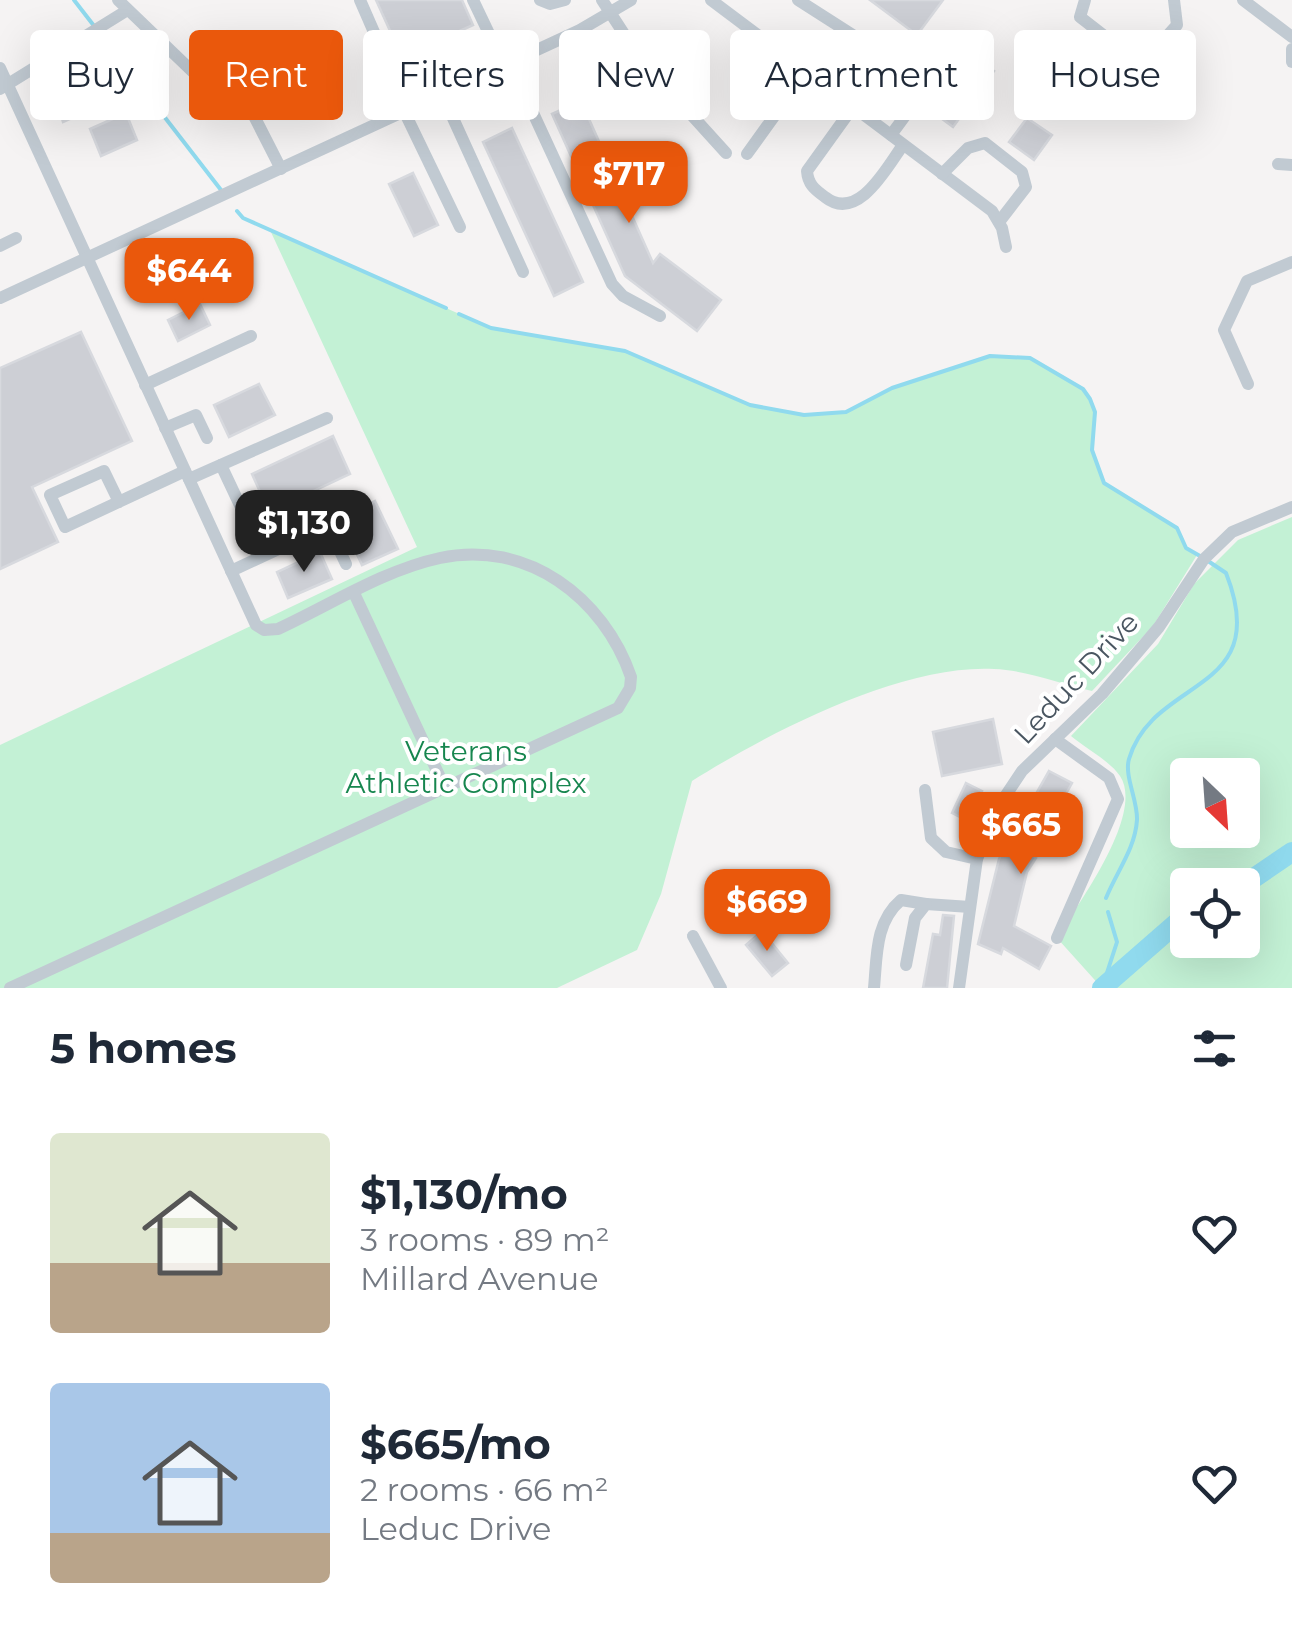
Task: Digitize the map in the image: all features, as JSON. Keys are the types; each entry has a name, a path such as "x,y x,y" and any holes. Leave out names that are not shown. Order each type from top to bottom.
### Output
{"street":[{"path":"360,0 373,30"},
{"path":"473,0 489,30"},
{"path":"540,0 550,4 565,0"},
{"path":"602,0 639,57 726,152"},
{"path":"539,48 631,0"},
{"path":"711,0 751,30"},
{"path":"798,0 841,30"},
{"path":"1085,0 1080,17 1134,59 1145,61 1177,25 1174,0"},
{"path":"1243,0 1292,37"},
{"path":"4,87 122,5 194,73 253,114 281,168"},
{"path":"1292,49 1292,62"},
{"path":"0,68 4,87 256,624 264,630 278,629 416,564 444,556 508,560 562,580 581,596 598,614 626,663 630,688 618,708 10,988"},
{"path":"0,298 384,120"},
{"path":"411,120 460,226"},
{"path":"454,120 523,272"},
{"path":"534,120 612,284 623,296 660,316"},
{"path":"747,154 773,120"},
{"path":"844,120 807,171 813,188 832,203 847,205 866,193 903,145"},
{"path":"871,120 992,212 1006,246"},
{"path":"891,135 902,120"},
{"path":"942,174 968,148 985,142 1022,172 1026,186 998,222"},
{"path":"0,246 16,238"},
{"path":"1248,384 1224,330 1247,281 1292,262"},
{"path":"145,385 252,336"},
{"path":"165,428 196,415 207,438"},
{"path":"119,502 104,471 50,495 65,527 327,418"},
{"path":"221,465 246,518"},
{"name":"Leduc Drive","path":"959,988 977,859 998,806 1022,771 1159,627 1204,559 1232,532 1290,508"},
{"path":"232,571 328,526 346,564"},
{"path":"354,593 445,788"},
{"path":"1055,740 1109,778 1118,798 1057,938"},
{"path":"925,790 930,838 946,852 977,859"},
{"path":"874,988 879,938 888,911 901,900 970,907"},
{"path":"906,964 914,918 926,904"},
{"path":"693,936 721,988"}],"green space":[{"name":"Veterans Athletic Complex","path":"270,230 491,328 625,351 750,405 804,415 846,412 892,388 990,356 1030,358 1083,389 1090,399 1095,412 1092,450 1104,483 1177,528 1186,548 1197,555 1153,626 1092,691 994,669 958,670 919,678 878,689 797,723 692,781 661,894 637,950 557,988 0,988 0,745 417,547"},
{"path":"1292,517 1292,988 1102,988 1057,938 1106,859 1124,813 1125,792 1116,770 1071,736 1158,644 1194,584 1238,540"}],"building":[{"path":"376,0 462,0 473,25 462,30 390,30"},
{"path":"870,0 943,0 921,30 910,30"},
{"path":"559,111 559,120 589,120 653,263 660,254 721,300 697,331 625,276 552,114"},
{"path":"110,120 129,120 137,140 101,156 90,129"},
{"path":"1026,120 1052,135 1034,160 1009,142"},
{"path":"512,128 583,282 554,296 483,142"},
{"path":"413,173 438,225 414,236 389,184"},
{"path":"200,304 210,325 178,341 168,320"},
{"path":"81,332 132,441 32,487 58,542 0,569 0,368"},
{"path":"259,384 275,415 229,437 214,405"},
{"path":"333,436 350,474 269,512 252,474"},
{"path":"375,501 398,549 362,565 340,518"},
{"path":"320,552 332,579 288,598 277,572"},
{"path":"993,719 1002,764 942,776 933,732"},
{"path":"1049,771 1072,783 1032,855 1036,858 1027,872 1014,926 1051,946 1039,969 1003,948 1001,954 978,944 999,859"},
{"path":"966,783 982,791 968,821 952,813"},
{"path":"943,915 954,916 947,988 923,988 933,934 940,935"},
{"path":"762,931 788,963 772,976 746,945"}],"waterway":[{"path":"74,0 221,190"},
{"path":"237,211 243,218 446,308"},
{"path":"459,314 491,328 625,351 750,405 804,415 846,412 892,388 990,356 1030,358 1083,389 1090,399 1095,412 1092,450 1104,483 1177,528 1186,548 1200,556"},
{"path":"1106,898 1136,831 1137,813 1128,766 1142,732 1161,712 1223,664 1234,642 1237,613 1226,573 1208,561"},
{"path":"1260,874 1292,852"},
{"path":"1102,988 1117,942 1108,912"},
{"path":"1102,988 1170,929"}]}
